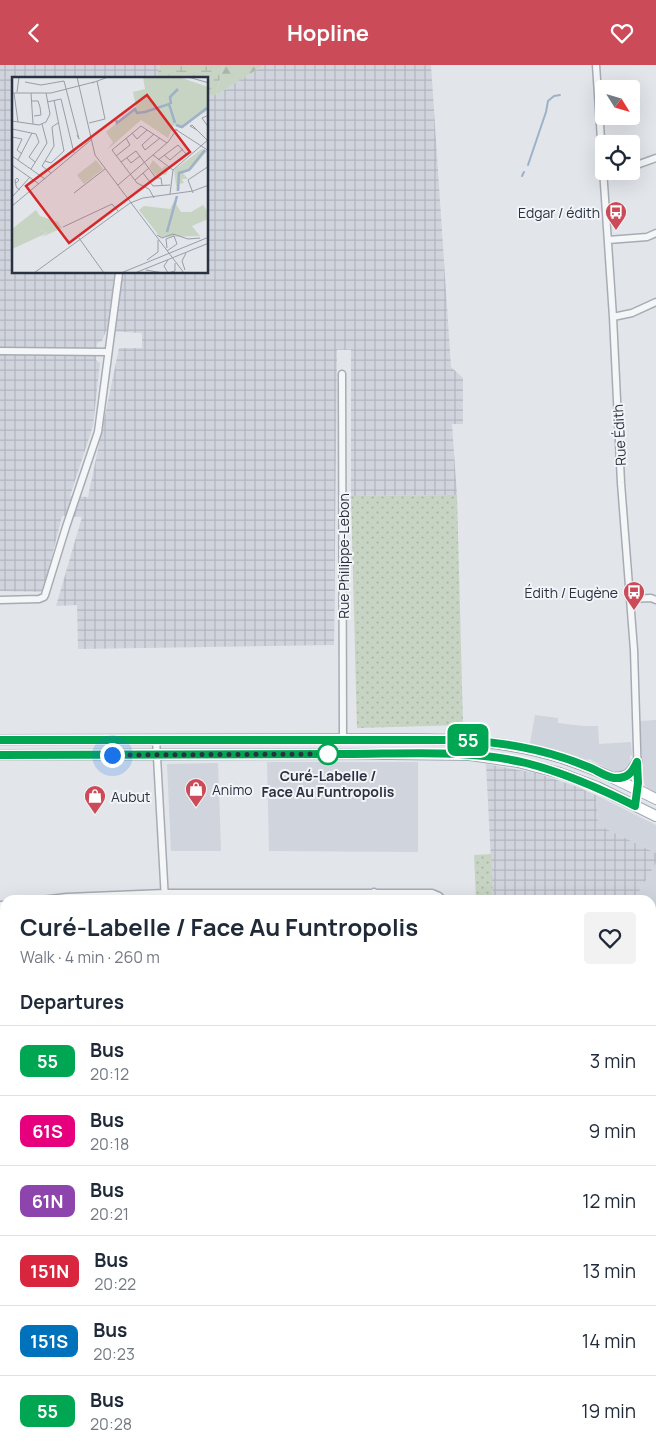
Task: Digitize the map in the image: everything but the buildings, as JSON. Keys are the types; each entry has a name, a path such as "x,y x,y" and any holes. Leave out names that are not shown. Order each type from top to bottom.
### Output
{"main road":[{"path":"0,740 457,739 527,748 563,758 656,799"},
{"path":"0,755 435,754 482,756 526,763 560,773 597,787 656,816"},
{"path":"612,778 628,775 632,772 637,762"}],"street":[{"name":"Rue Édith","path":"596,65 601,135"},
{"path":"640,164 656,158"},
{"name":"Rue Édith","path":"604,180 613,317 621,483 634,650 637,762 635,806"},
{"path":"608,240 647,237 656,233"},
{"path":"0,600 39,599 45,595 98,433 119,274"},
{"path":"613,317 632,313 656,302"},
{"path":"0,351 108,352"},
{"name":"Rue Philippe-Lebon","path":"342,374 343,739"},
{"path":"630,599 651,598 656,600"},
{"path":"156,739 165,895"},
{"path":"322,895 374,892 432,893 438,895"}],"shaded area":[{"path":"0,65 160,65 157,77 12,77 12,274 209,274 209,95 216,95 264,65 431,65 451,367 463,378 463,424 452,424 457,495 351,496 351,350 337,350 334,645 78,649 77,605 56,606 82,517 62,516 43,592 0,591","holes":["106,331 142,333 142,348 119,348 88,497 70,496 93,426 100,363 96,360 97,343 102,341"]},
{"path":"535,715 558,718 558,723 598,726 599,744 631,742 632,755 630,756 628,771 618,774 589,759 530,743"},
{"path":"656,720 656,792 647,788 643,782 640,721"},
{"path":"267,762 418,762 418,852 269,851"},
{"path":"218,763 221,851 171,851 167,764"},
{"path":"486,764 536,773 596,795 598,825 656,853 656,863 637,895 493,895"},
{"path":"596,795 656,825 656,853 598,825"},
{"path":"656,863 656,895 637,895"}],"green space":[{"path":"160,65 223,65 216,95 209,95 209,77 157,77"},
{"path":"223,65 264,65 216,95"},
{"path":"457,495 463,725 357,728 351,496"},
{"path":"491,854 493,895 476,895 474,855"}],"waterway":[{"path":"528,165 548,101 554,96 560,95"},
{"path":"522,176 524,172"}],"bus line":[{"name":"55","path":"0,740 463,740 527,748 563,758 612,778 628,775 632,772 637,762 638,780 635,806 597,787 560,773 526,763 470,755 0,755"}],"place":[{"name":"Edgar / édith","path":"616,231"},
{"name":"Édith / Eugène","path":"634,611"},
{"name":"Curé-Labelle / Face Au Funtropolis","path":"328,754"},
{"name":"Animo","path":"196,808"},
{"name":"Aubut","path":"95,815"}],"route":[{"path":"112,755 335,754 328,754"}]}
